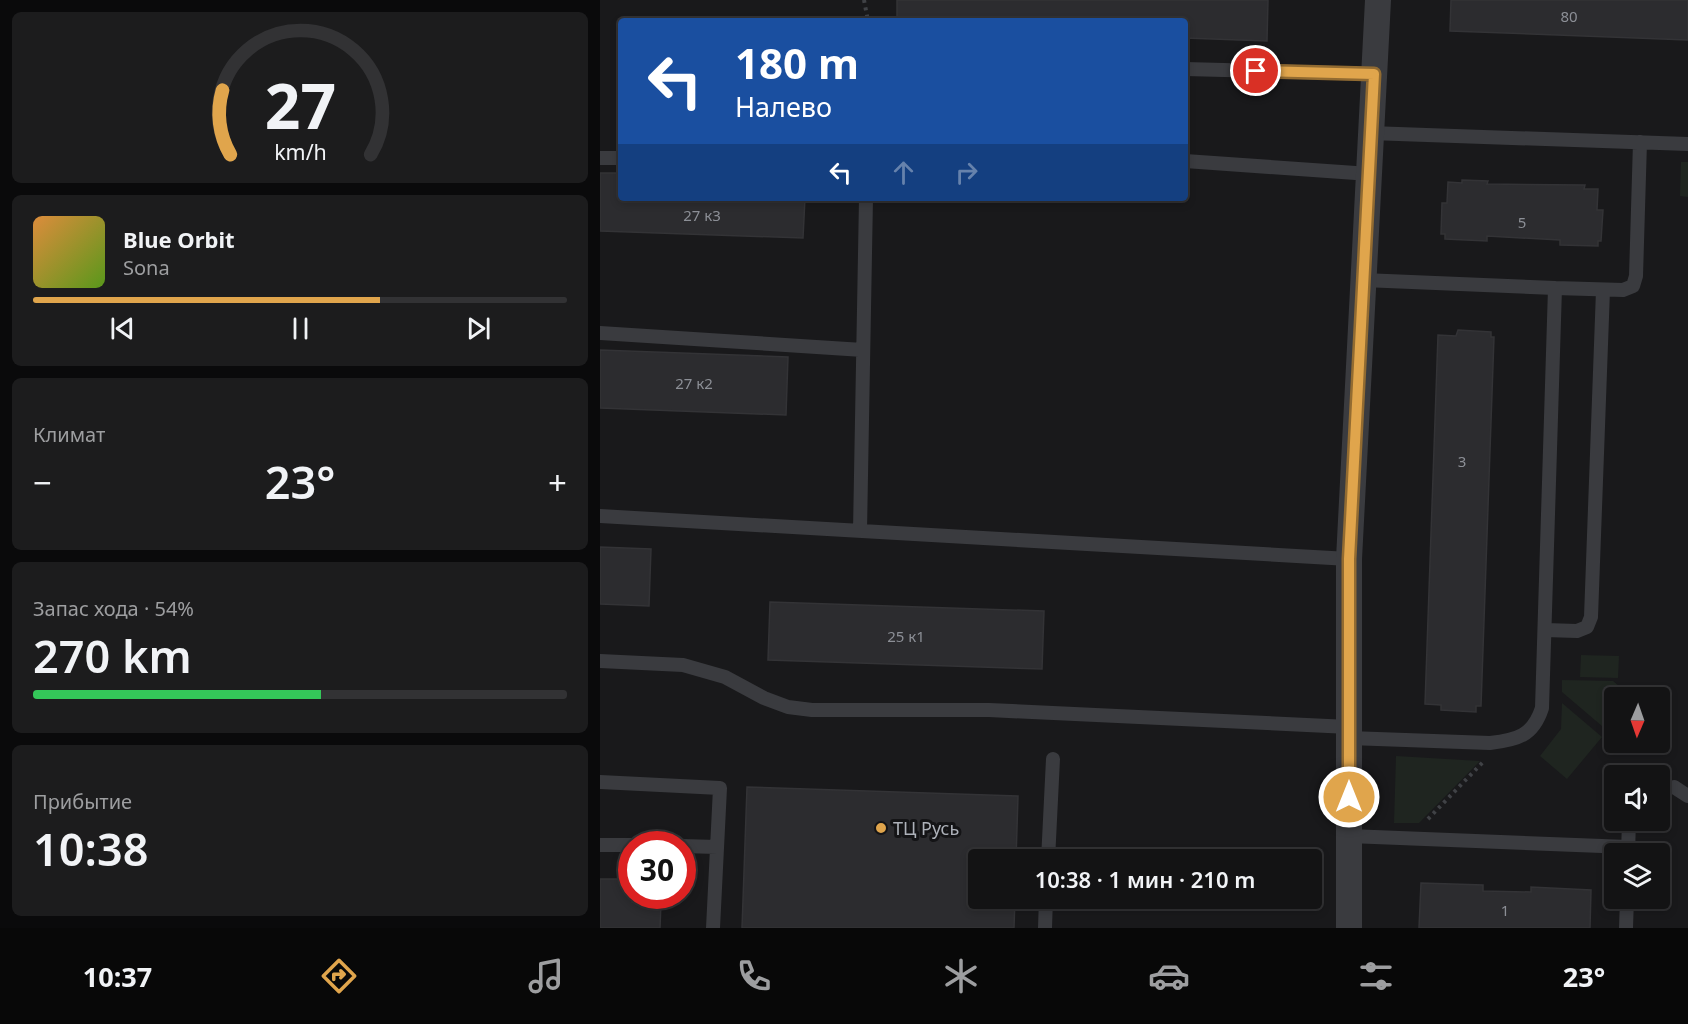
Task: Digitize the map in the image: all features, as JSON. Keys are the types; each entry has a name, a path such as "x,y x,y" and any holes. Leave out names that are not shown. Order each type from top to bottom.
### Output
{"street":[{"path":"1349,928 1349,559 1378,0"}],"lane":[{"path":"1188,69 1374,74"},
{"path":"1370,133 1688,144"},
{"path":"1363,280 1623,290 1633,285 1636,276 1640,142"},
{"path":"600,158 618,158"},
{"path":"1188,161 1370,174"},
{"path":"860,531 866,201"},
{"path":"600,661 683,665 725,677 764,698 788,707 813,710 989,710 1503,742 1525,734 1538,722 1542,708 1555,288"},
{"path":"1545,630 1577,631 1587,627 1591,617 1603,290"},
{"path":"600,333 863,350"},
{"path":"600,516 1349,559"},
{"path":"1049,849 1053,759"},
{"path":"600,782 720,788 714,928"},
{"path":"1674,787 1688,796"},
{"path":"1349,836 1604,849"},
{"path":"600,845 618,845"},
{"path":"696,846 717,847"},
{"path":"1045,928 1046,909"},
{"path":"1626,928 1627,909"}],"path":[{"path":"864,0 867,18"},
{"path":"1409,838 1503,742"}],"shaded area":[{"path":"1681,162 1688,162 1688,197 1680,196"},
{"path":"1581,655 1619,656 1618,678 1580,677"},
{"path":"1562,680 1613,681 1620,687 1604,687 1604,728 1562,692"},
{"path":"1562,703 1602,737 1567,779 1540,756 1561,729"},
{"path":"1396,756 1480,761 1419,823 1394,823"}],"building":[{"path":"897,0 1268,0 1267,41 1188,38 1188,18 897,18"},
{"path":"1451,0 1688,0 1688,40 1450,31"},
{"path":"600,173 618,173 618,201 805,201 803,238 600,231"},
{"path":"1462,180 1488,181 1487,184 1585,185 1584,189 1598,189 1597,210 1603,210 1601,241 1598,241 1598,246 1560,245 1560,240 1487,236 1487,241 1445,239 1445,234 1441,234 1442,203 1447,203 1448,182 1462,183"},
{"path":"1458,330 1491,332 1491,337 1494,337 1481,706 1476,706 1476,712 1441,710 1441,705 1425,704 1438,335 1456,336"},
{"path":"600,350 788,357 786,415 600,408"},
{"path":"600,547 651,549 649,606 600,604"},
{"path":"770,602 1044,611 1042,669 768,660"},
{"name":"ТЦ Русь","path":"747,787 1018,796 1016,849 968,849 968,909 1015,909 1014,928 742,928"},
{"path":"600,879 618,879 618,909 661,909 660,928 600,928"},
{"path":"1421,883 1483,885 1483,891 1531,892 1531,887 1591,890 1590,928 1419,928"}],"place":[{"name":"ТЦ Русь","path":"881,828"}],"route":[{"path":"1256,71 1374,74 1349,559 1349,797"}]}
